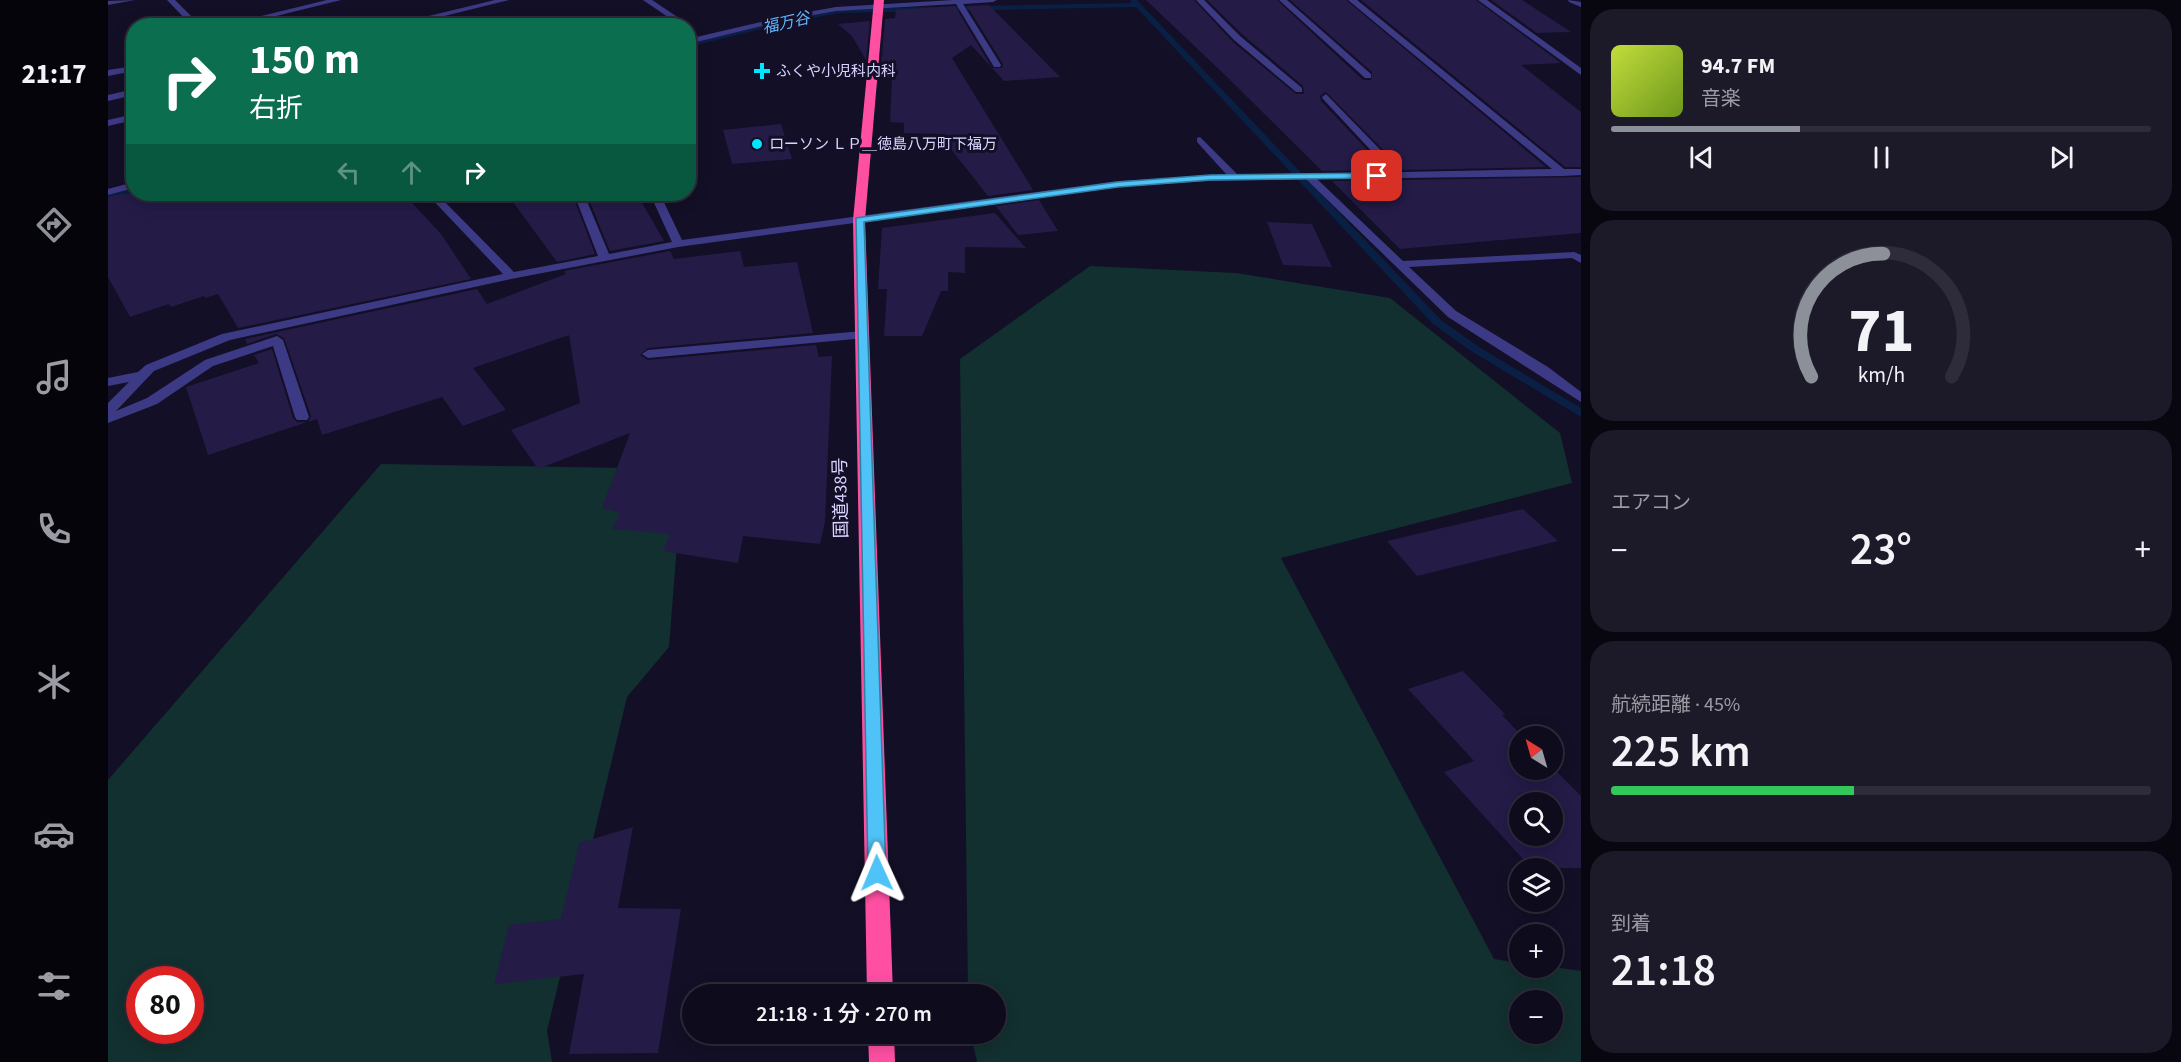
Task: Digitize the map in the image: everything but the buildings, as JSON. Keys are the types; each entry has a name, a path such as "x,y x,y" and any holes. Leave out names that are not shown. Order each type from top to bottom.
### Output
{"highway":[{"name":"国道438号","path":"879,4 859,220 880,984"},
{"path":"881,1044 882,1062"}],"street":[{"path":"108,3 131,0"},
{"path":"171,0 189,18"},
{"path":"259,18 338,0"},
{"path":"426,18 505,0"},
{"path":"647,0 675,18"},
{"path":"696,40 836,9 879,4 993,0"},
{"path":"1200,0 1236,38 1299,90"},
{"path":"1283,0 1368,76"},
{"path":"1352,0 1562,173"},
{"path":"1482,0 1581,72"},
{"path":"1572,0 1581,5"},
{"path":"958,3 997,65"},
{"path":"696,31 707,38"},
{"path":"108,73 126,70"},
{"path":"108,98 126,94"},
{"path":"1326,97 1400,176"},
{"path":"108,123 126,119"},
{"path":"1200,140 1234,177"},
{"path":"108,411 150,368 226,337 511,276 678,244 1118,184 1234,177 1581,172"},
{"path":"1309,177 1452,314 1543,370 1581,398"},
{"path":"108,192 126,187"},
{"path":"439,201 511,276"},
{"path":"582,201 604,259"},
{"path":"658,201 678,244"},
{"path":"1401,264 1574,255 1581,260"},
{"path":"648,354 862,334"},
{"path":"108,419 152,401 209,363 277,340 302,417"},
{"path":"108,382 140,376"}],"green space":[{"path":"1090,266 1236,273 1390,298 1560,433 1572,483 1281,558 1494,959 1509,961 1509,978 1563,978 1563,968 1581,971 1581,1062 977,1062 973,1044 1006,1044 1006,984 968,984 960,359"},
{"path":"381,464 683,469 669,647 627,697 547,1031 552,1062 108,1062 108,780"}],"waterway":[{"path":"1133,0 1437,322 1475,349 1581,413"},
{"name":"福万谷","path":"696,43 838,11 1137,5"},
{"name":"福万谷","path":"108,198 126,193"}],"place":[{"name":"ふくや小児科内科","path":"762,71"},
{"name":"ローソン ＬＰ＿徳島八万町下福万","path":"757,144"}],"route":[{"path":"877,873 859,220 1118,184 1210,178 1377,176"}]}
